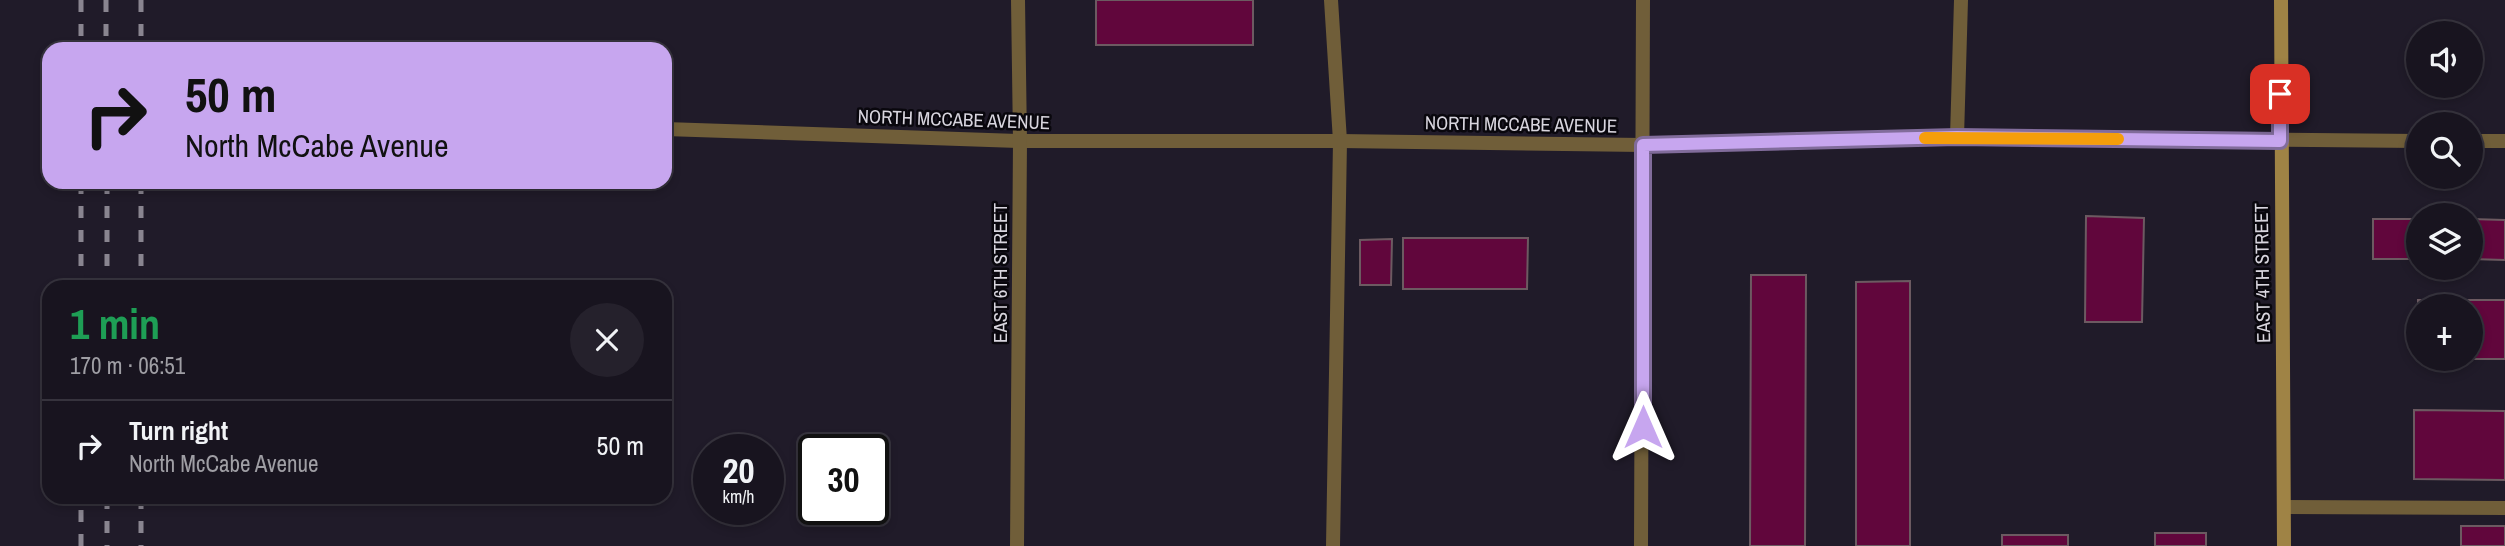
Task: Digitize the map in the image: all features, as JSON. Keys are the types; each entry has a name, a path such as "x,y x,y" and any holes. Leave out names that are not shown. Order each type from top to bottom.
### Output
{"main road":[{"name":"EAST 4TH STREET","path":"2281,0 2284,546"}],"street":[{"name":"EAST 6TH STREET","path":"1017,546 1020,141 1018,0"},
{"path":"1331,0 1340,141 1333,546"},
{"path":"1642,546 1643,0"},
{"path":"1957,137 1961,0"},
{"name":"NORTH MCCABE AVENUE","path":"672,129 1020,141 1643,145 1957,137 2406,141"},
{"path":"2483,141 2505,141"},
{"path":"2284,507 2505,508"}],"building":[{"path":"1096,0 1253,0 1253,45 1096,45"},
{"path":"2086,216 2144,218 2142,322 2085,322"},
{"path":"2373,219 2406,219 2406,259 2373,259"},
{"path":"2483,219 2505,220 2505,260 2483,259"},
{"path":"1403,238 1528,238 1527,289 1403,289"},
{"path":"1392,239 1391,285 1360,285 1360,240"},
{"path":"1751,275 1806,275 1805,546 1750,546"},
{"path":"1910,281 1910,546 1856,546 1856,282"},
{"path":"2483,300 2505,300 2505,359 2483,359"},
{"path":"2414,410 2505,411 2505,480 2414,479"},
{"path":"2461,526 2505,526 2505,546 2461,546"},
{"path":"2155,533 2206,533 2206,546 2155,546"},
{"path":"2002,535 2068,535 2068,546 2002,546"}],"railway":[{"path":"81,0 81,42"},
{"path":"106,0 106,42"},
{"path":"141,0 141,42"},
{"path":"81,189 81,280"},
{"path":"107,189 107,280"},
{"path":"141,189 141,280"},
{"path":"81,504 81,546"},
{"path":"107,504 107,546"},
{"path":"141,504 141,546"}],"slow traffic":[{"path":"1925,138 2118,139"}],"route":[{"path":"1643,427 1643,145 1957,137 2280,141 2280,94"}]}
